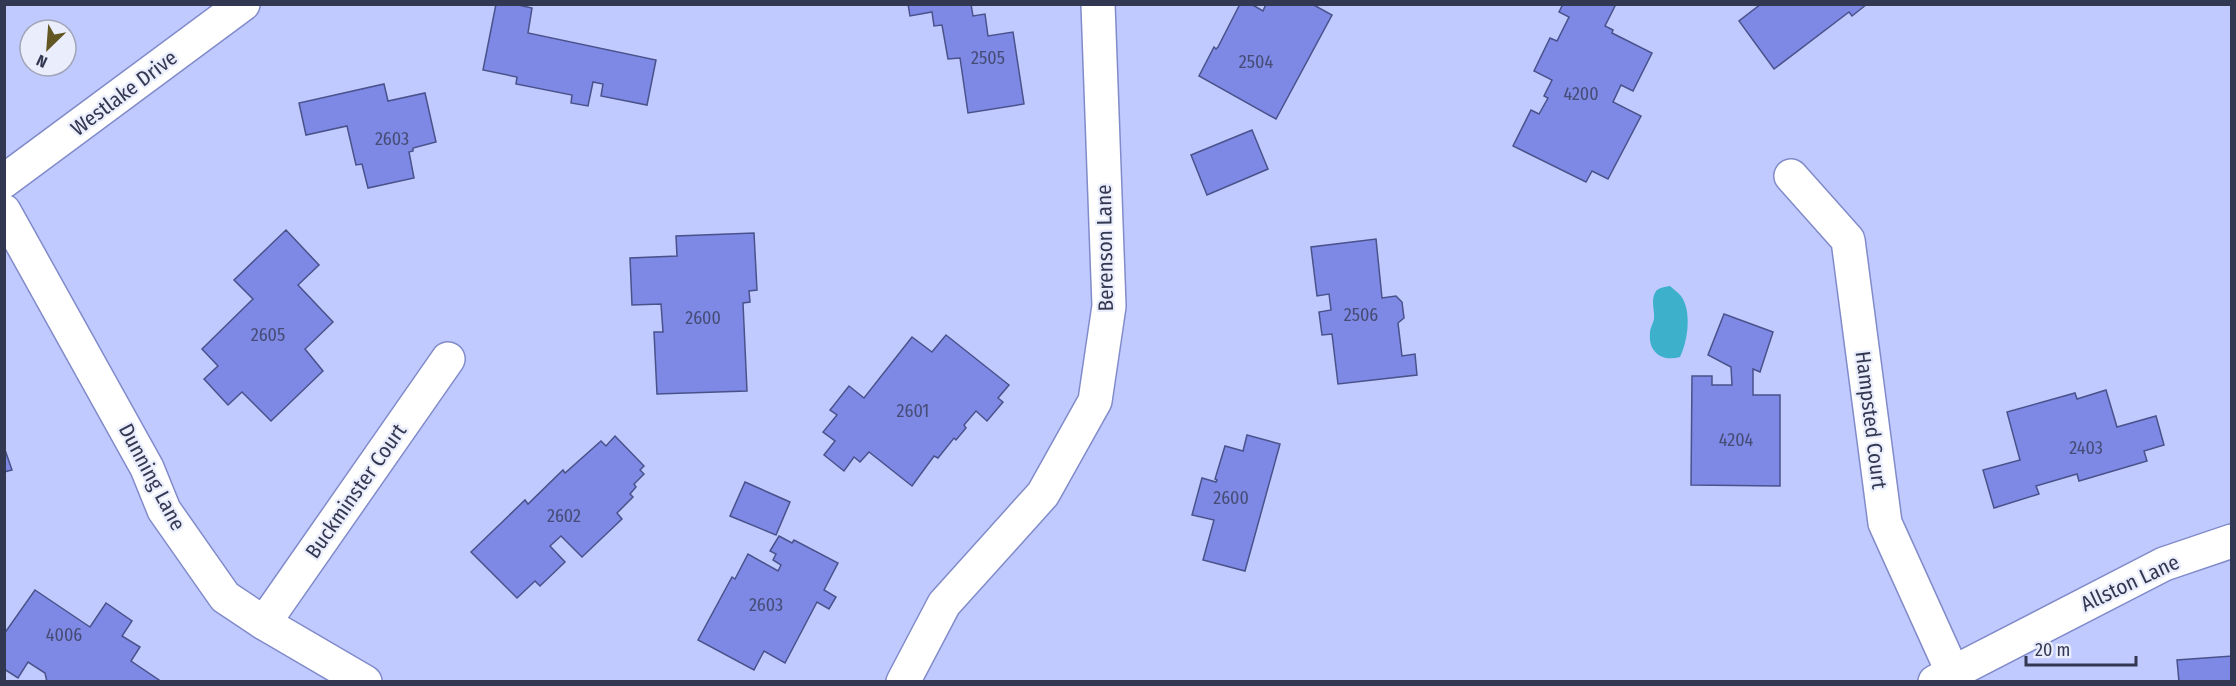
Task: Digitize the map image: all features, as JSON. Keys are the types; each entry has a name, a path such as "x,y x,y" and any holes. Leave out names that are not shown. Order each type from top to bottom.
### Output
{"street":[{"name":"Westlake Drive","path":"4,181 243,4"},
{"name":"Berenson Lane","path":"903,681 944,604 1043,495 1095,401 1109,306 1098,4"},
{"name":"Hampsted Court","path":"1791,176 1848,240 1885,523 1944,676"},
{"name":"Dunning Lane","path":"4,211 147,468 165,510 225,597 264,623 365,681"},
{"name":"Buckminster Court","path":"264,623 448,359"},
{"name":"Allston Lane","path":"1944,676 2164,564 2232,541"}],"shaded area":[{"path":"1670,286 1681,296 1688,318 1683,350 1680,357 1674,358 1663,357 1654,351 1650,340 1654,319 1654,294 1659,289"}],"building":[{"path":"496,4 514,4 532,8 528,33 656,60 647,105 601,96 603,84 593,82 588,106 571,103 572,95 516,84 517,77 483,70"},
{"path":"908,4 971,4 973,16 985,14 988,36 1013,32 1024,104 968,113 960,58 948,59 942,25 934,26 932,12 910,16"},
{"path":"1240,4 1251,4 1263,11 1266,4 1312,4 1332,15 1276,119 1199,76 1214,47 1216,49 1218,47"},
{"path":"1563,4 1616,4 1605,26 1613,30 1612,33 1652,53 1633,91 1621,85 1613,102 1641,116 1608,179 1592,171 1586,182 1513,146 1531,110 1539,114 1548,98 1544,96 1552,80 1534,71 1550,38 1557,41 1569,17 1559,12"},
{"path":"1761,4 1867,4 1852,16 1849,12 1774,69 1739,21"},
{"path":"384,84 388,101 425,93 436,142 413,148 413,151 409,152 414,178 368,188 362,164 356,165 347,126 306,135 299,103"},
{"path":"1252,130 1268,169 1207,195 1191,155"},
{"path":"286,230 319,265 298,285 333,322 305,349 323,371 271,421 242,392 228,405 204,379 218,366 202,349 253,299 234,280"},
{"path":"754,233 757,290 749,291 750,302 743,303 747,391 657,394 654,332 663,332 661,304 632,305 630,258 677,256 676,236"},
{"path":"1376,239 1382,298 1396,296 1402,302 1404,318 1398,323 1402,356 1415,354 1417,375 1338,384 1332,334 1322,335 1319,312 1331,310 1329,294 1317,296 1311,247"},
{"path":"1724,314 1773,332 1760,372 1753,369 1753,395 1780,395 1780,486 1691,485 1692,376 1712,376 1712,385 1732,385 1731,367 1708,355"},
{"path":"946,335 1009,385 998,398 1003,402 987,421 976,411 964,425 966,428 956,440 954,438 938,458 934,456 912,486 869,452 860,462 854,457 844,471 824,455 835,441 823,432 837,415 830,410 849,386 864,398 912,337 932,352"},
{"path":"2106,390 2117,427 2156,416 2164,445 2144,451 2147,461 2079,481 2077,474 2036,486 2039,494 1994,508 1983,470 2020,460 2007,412 2075,393 2077,399"},
{"path":"1247,435 1280,444 1245,571 1203,560 1214,520 1192,515 1202,478 1216,482 1225,446 1243,451"},
{"path":"615,436 644,466 640,470 644,474 634,484 636,487 630,494 633,497 617,513 622,519 582,557 561,536 550,546 565,562 540,586 535,581 517,598 471,552 525,500 528,504 563,470 565,473 601,441 606,446"},
{"path":"4,447 12,470 4,472"},
{"path":"745,482 790,502 776,535 730,516"},
{"path":"779,536 792,543 794,540 838,563 824,590 836,597 829,609 817,602 785,663 764,651 754,670 698,640 732,577 735,579 748,554 778,571 781,565 773,560 776,554 770,551"},
{"path":"35,590 90,627 106,603 132,621 122,636 140,647 131,661 162,682 47,682 45,673 28,662 18,678 4,669 4,634"},
{"path":"2232,656 2232,682 2179,682 2177,660"}]}
